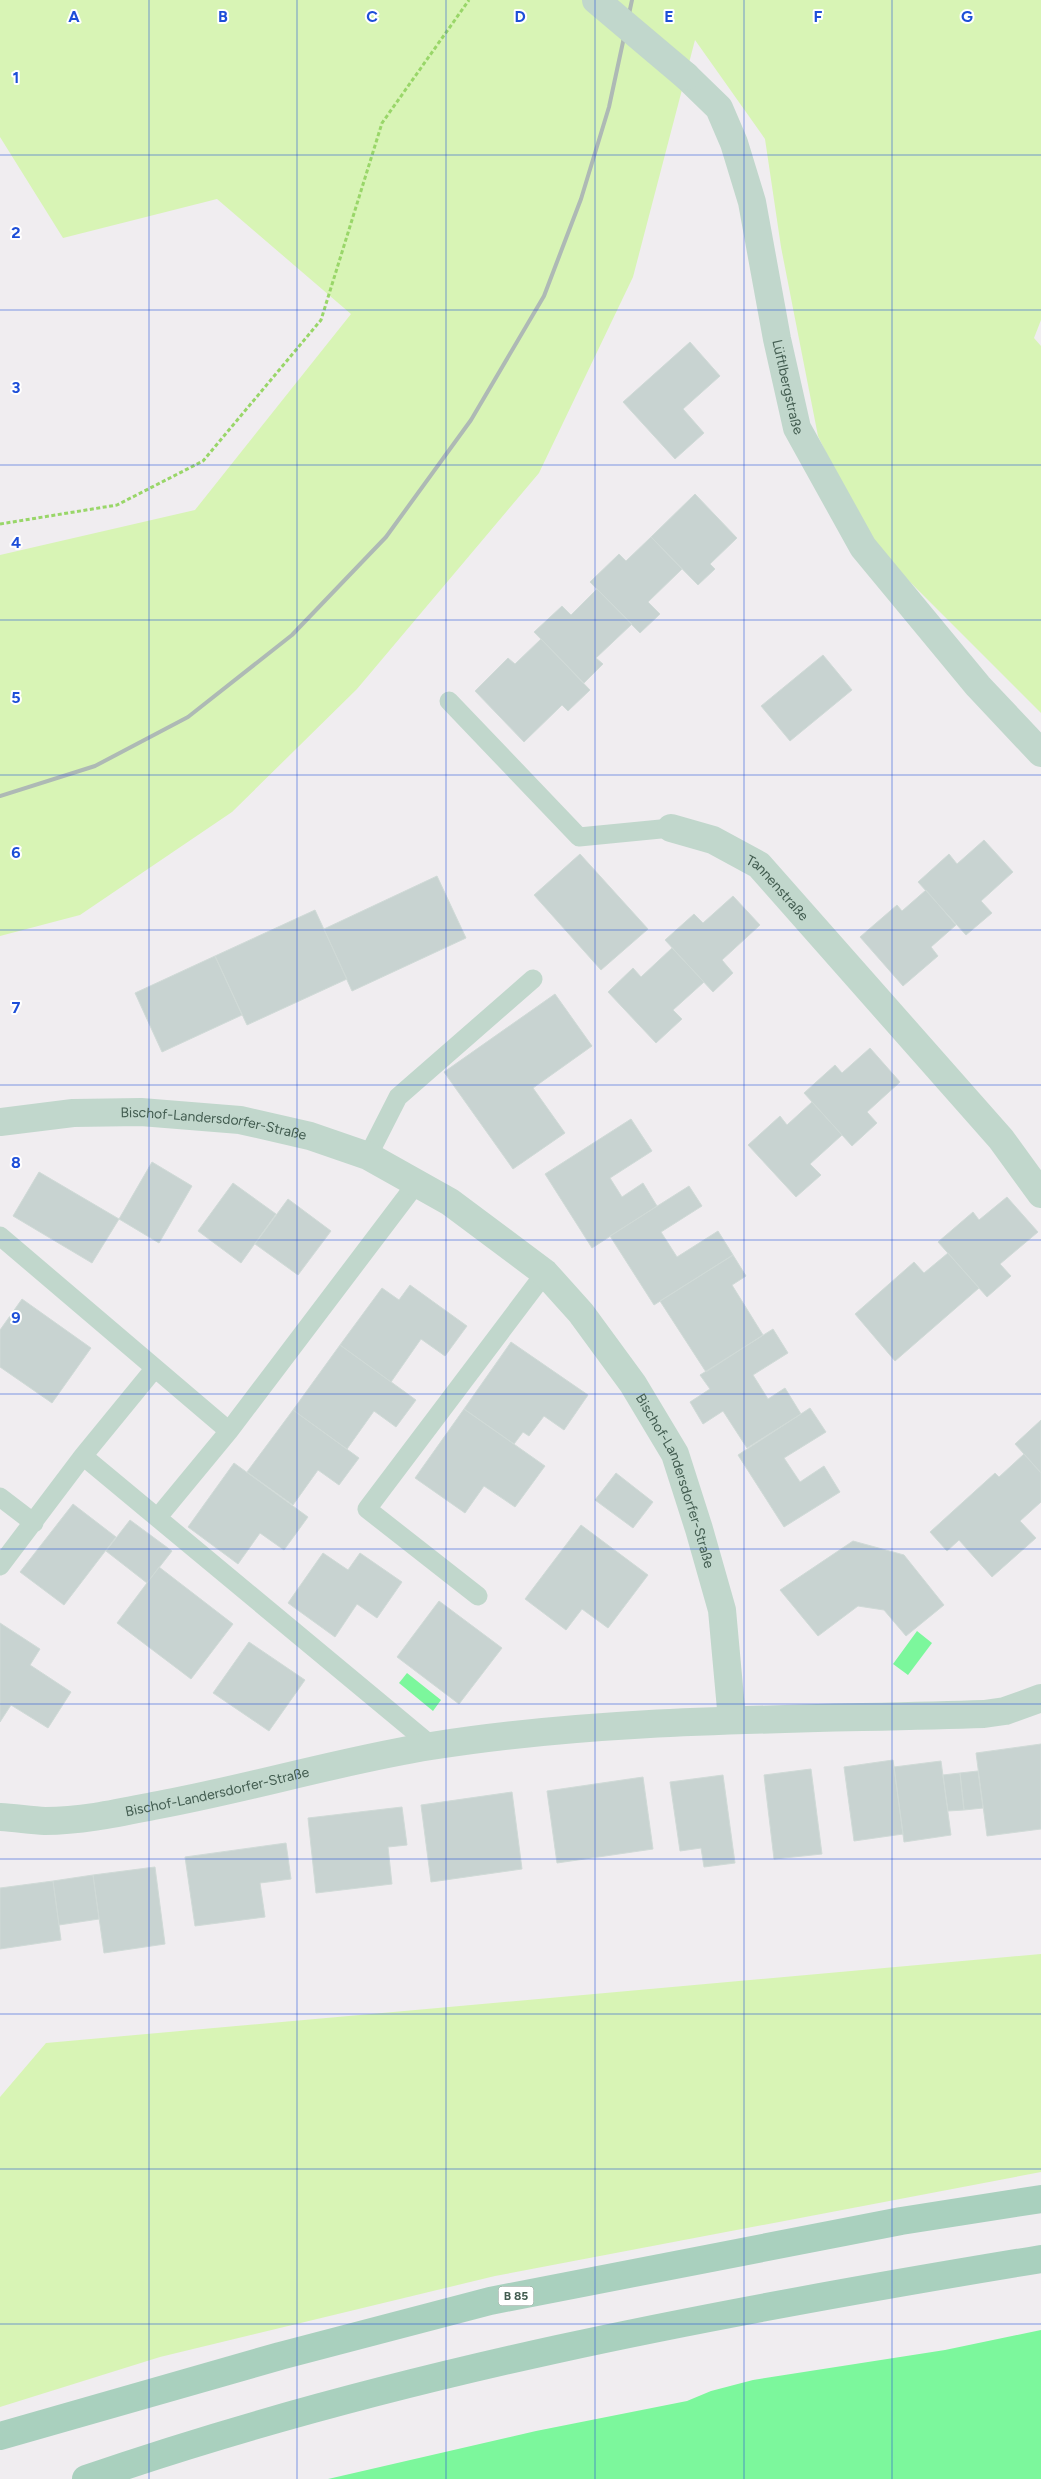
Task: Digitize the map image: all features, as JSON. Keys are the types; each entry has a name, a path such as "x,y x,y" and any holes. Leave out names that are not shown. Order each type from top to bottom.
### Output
{"main road":[{"name":"B 85","path":"0,2436 280,2356 490,2302 901,2221 1041,2200"},
{"path":"86,2479 188,2444 369,2394 564,2347 888,2285 1041,2259"}],"street":[{"name":"Lüftlbergstraße","path":"596,0 686,76 719,108 734,143 752,202 777,339 797,428 863,546 978,686 1041,753"},
{"name":"Tannenstraße","path":"671,828 713,840 759,865 1001,1139 1041,1194"},
{"name":"Bischof-Landersdorfer-Straße","path":"0,1122 74,1113 182,1114 240,1120 310,1136 368,1156 450,1202 545,1273 581,1313 633,1384 675,1454 700,1529 722,1610 732,1720"},
{"name":"Bischof-Landersdorfer-Straße","path":"0,1817 45,1821 98,1816 200,1798 349,1762 432,1746 585,1729 732,1720 984,1714 1005,1711 1041,1698"}],"lane":[{"name":"Tannenstraße","path":"449,701 579,837 671,828"},
{"path":"368,1156 398,1097 533,979"},
{"path":"158,1517 229,1431 416,1184"},
{"path":"0,1236 229,1431"},
{"path":"478,1596 367,1508 545,1273"},
{"path":"0,1566 83,1456 155,1368"},
{"path":"83,1456 432,1746"},
{"path":"0,1497 34,1523"}],"path":[{"path":"0,524 116,506 203,461 322,320 382,123 469,0"}],"shaded area":[{"path":"0,0 1041,0 1041,320 1034,338 1041,346 1041,713 868,540 818,436 781,247 765,139 695,40 633,277 539,473 357,689 232,812 80,915 0,936 0,555 195,510 351,314 217,199 63,238 0,137"},
{"path":"917,1631 932,1643 908,1675 893,1664"},
{"path":"407,1673 441,1700 433,1711 399,1683"},
{"path":"1041,1954 1041,2172 495,2276 160,2357 0,2407 0,2097 46,2043"},
{"path":"1041,2330 1041,2479 328,2479 536,2431 687,2401 711,2391 753,2380 945,2350"}],"building":[{"path":"690,342 720,376 683,409 704,433 675,459 623,402"},
{"path":"695,494 737,538 710,564 715,569 698,585 651,537"},
{"path":"651,537 682,569 648,602 660,614 640,633 590,582 619,554 626,561"},
{"path":"597,589 632,624 596,658 603,664 584,683 534,632 562,606 571,615"},
{"path":"541,639 590,690 568,711 562,705 524,742 475,691 508,658 515,664"},
{"path":"823,655 852,690 790,741 761,706"},
{"path":"984,840 1013,872 981,901 992,913 966,935 918,882 949,854 957,864"},
{"path":"580,854 648,929 601,970 534,895"},
{"path":"437,876 466,938 352,991 324,929"},
{"path":"926,890 956,925 931,947 938,956 903,986 860,937 897,905 902,911"},
{"path":"733,896 760,925 722,960 733,973 713,992 665,940 694,914 703,923"},
{"path":"315,910 347,979 247,1025 215,956"},
{"path":"672,948 704,982 673,1010 682,1019 656,1043 608,992 633,968 641,977"},
{"path":"215,956 242,1015 162,1052 135,993"},
{"path":"555,994 592,1046 533,1088 565,1133 513,1169 444,1072"},
{"path":"870,1048 900,1082 867,1112 877,1123 852,1146 804,1093 835,1065 842,1073"},
{"path":"812,1102 842,1135 810,1164 821,1175 796,1197 748,1145 780,1116 787,1125"},
{"path":"631,1119 652,1151 610,1178 622,1197 643,1183 657,1206 592,1248 545,1174"},
{"path":"152,1162 192,1186 159,1243 119,1219"},
{"path":"39,1172 119,1219 92,1263 13,1216"},
{"path":"233,1183 276,1214 241,1263 198,1231"},
{"path":"689,1186 702,1206 661,1232 677,1257 718,1231 733,1255 654,1305 610,1236"},
{"path":"1007,1197 1038,1232 1000,1264 1011,1276 987,1297 938,1242 973,1212 979,1220"},
{"path":"288,1199 331,1231 298,1275 255,1244"},
{"path":"948,1253 979,1288 895,1361 855,1314 914,1262 924,1273"},
{"path":"733,1255 746,1276 732,1285 763,1335 706,1372 660,1301"},
{"path":"410,1285 467,1326 445,1356 421,1339 391,1382 340,1345 382,1288 399,1300"},
{"path":"22,1299 91,1348 52,1403 0,1367 0,1330"},
{"path":"773,1329 788,1353 753,1375 768,1399 785,1388 801,1414 747,1448 723,1411 703,1424 690,1402 710,1389 700,1375"},
{"path":"511,1342 588,1395 564,1430 544,1416 529,1436 523,1432 514,1444 464,1409"},
{"path":"340,1345 416,1400 396,1427 374,1411 347,1449 293,1410"},
{"path":"810,1408 826,1432 784,1458 800,1482 824,1466 840,1492 784,1527 738,1455"},
{"path":"464,1409 545,1466 515,1507 484,1486 465,1513 415,1478"},
{"path":"293,1410 359,1458 339,1485 318,1470 293,1505 247,1472"},
{"path":"1041,1420 1041,1473 1015,1444"},
{"path":"1024,1454 1041,1473 1041,1502 1020,1521 1036,1538 992,1577 959,1540 947,1551 930,1532 995,1473 999,1477"},
{"path":"234,1463 308,1517 284,1550 260,1533 238,1564 188,1527"},
{"path":"616,1473 653,1502 633,1528 595,1500"},
{"path":"73,1504 116,1537 64,1605 20,1572"},
{"path":"130,1520 172,1551 147,1583 106,1551"},
{"path":"581,1525 648,1575 608,1628 582,1609 566,1630 525,1599"},
{"path":"853,1541 904,1555 944,1605 906,1636 884,1610 858,1606 818,1636 780,1590"},
{"path":"323,1553 348,1570 360,1553 402,1582 377,1618 357,1604 335,1637 288,1603"},
{"path":"159,1567 233,1624 191,1679 117,1623"},
{"path":"439,1601 502,1648 459,1704 397,1657"},
{"path":"0,1623 40,1649 30,1665 71,1692 48,1728 11,1705 0,1722"},
{"path":"249,1642 305,1680 269,1731 213,1693"},
{"path":"1041,1744 1041,1829 987,1836 976,1753"},
{"path":"893,1760 903,1834 854,1841 844,1767"},
{"path":"941,1761 951,1835 904,1842 894,1767"},
{"path":"811,1769 822,1854 774,1859 764,1775"},
{"path":"978,1771 983,1808 964,1810 960,1773"},
{"path":"960,1773 964,1810 948,1811 943,1775"},
{"path":"723,1775 735,1863 704,1867 701,1848 680,1851 670,1782"},
{"path":"643,1777 653,1849 557,1863 547,1791"},
{"path":"512,1792 522,1869 431,1882 421,1805"},
{"path":"402,1807 407,1845 388,1847 392,1884 316,1893 308,1818"},
{"path":"286,1843 291,1879 260,1883 265,1917 195,1926 185,1857"},
{"path":"155,1867 165,1944 104,1953 93,1875"},
{"path":"93,1875 99,1919 59,1925 53,1881"},
{"path":"53,1881 61,1940 0,1949 0,1888"}],"railway":[{"path":"0,796 95,766 188,717 292,635 386,537 471,420 544,296 581,199 609,107 632,0"}]}
